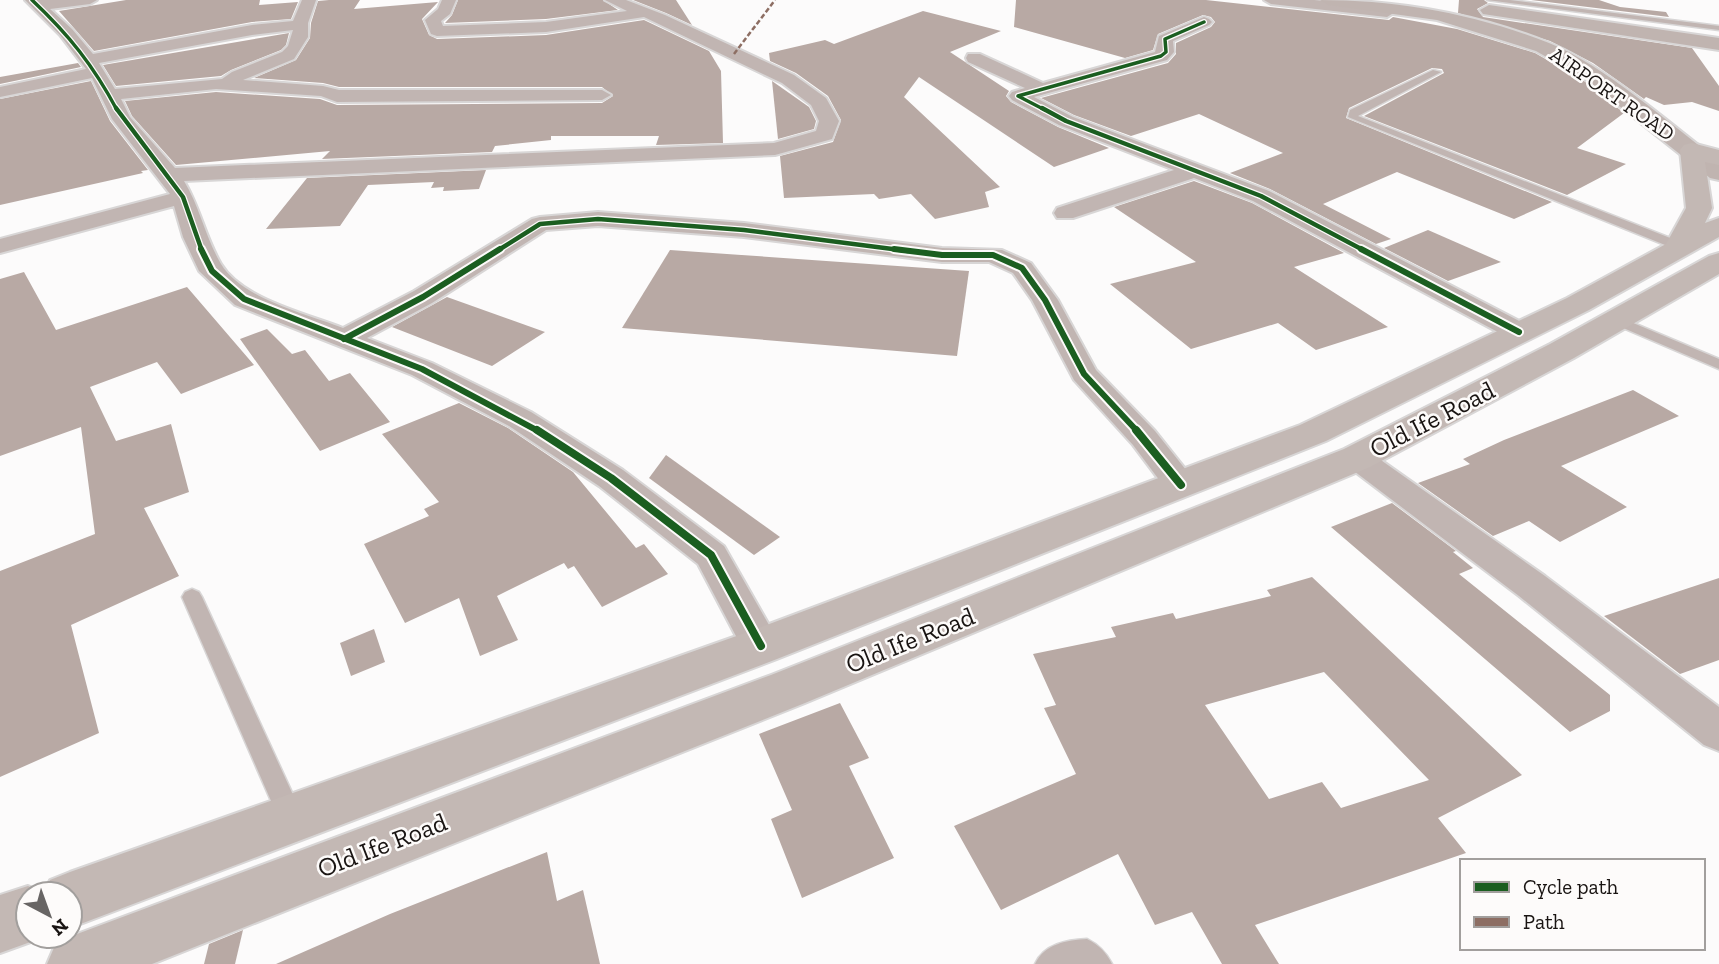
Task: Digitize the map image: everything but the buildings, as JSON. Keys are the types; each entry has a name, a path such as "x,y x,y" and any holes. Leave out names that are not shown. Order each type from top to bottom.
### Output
{"main road":[{"path":"1328,0 1410,10 1496,30"},
{"path":"1395,0 1519,13"},
{"path":"1496,30 1494,24 1497,20 1519,13"},
{"name":"AIRPORT ROAD","path":"1519,13 1719,44"},
{"name":"AIRPORT ROAD","path":"1496,30 1543,47 1566,59 1692,150 1719,173"},
{"path":"1679,246 1699,208 1692,150 1719,158"},
{"name":"Old Ife Road","path":"84,895 761,646 1313,433 1578,304 1719,226"},
{"name":"Old Ife Road","path":"77,964 126,953 1357,458 1619,321 1719,262"}],"street":[{"path":"35,3 90,0"},
{"path":"223,85 240,72 282,61 294,50 301,36 300,25 309,0"},
{"path":"449,0 445,10 433,20 437,31 546,27 646,13"},
{"path":"0,246 176,186 775,149 825,135 830,121 819,102 788,79 612,0"},
{"path":"1271,0 1454,19"},
{"path":"35,3 66,32 98,75 122,119 176,186 195,237 212,271 244,299 422,369 520,419 611,478 711,555 761,646"},
{"path":"1204,22 1165,39 1166,52 1161,56 1018,96 1066,121 1261,196 1519,332"},
{"path":"0,92 98,75 252,30 300,25"},
{"path":"974,58 1039,88"},
{"path":"98,75 323,91 337,96 602,95"},
{"path":"1065,213 1196,170"},
{"path":"344,339 447,283 540,225 598,219 744,230 942,256 993,255 1022,268 1045,300 1084,374 1144,438 1181,485"},
{"path":"1357,458 1532,586 1719,732"}],"lane":[{"path":"1491,0 1547,4 1719,28"},
{"path":"1436,72 1354,112 1353,117 1679,246"},
{"path":"1619,321 1719,364"},
{"path":"192,597 291,818"},
{"path":"1049,964 1067,954 1087,953 1098,964"}],"marked path":[{"path":"734,54 775,0"}],"cycle path":[{"path":"32,0 66,32 84,54 97,72 122,119 169,175 183,197 195,237 212,271 244,299 422,369 520,419 611,478 711,555 761,646"},
{"path":"1204,22 1165,39 1166,52 1161,56 1018,96 1066,121 1261,196 1519,332"},
{"path":"344,339 423,297 540,224 598,219 744,230 942,255 993,255 1022,268 1045,300 1084,374 1144,438 1181,485"}]}
